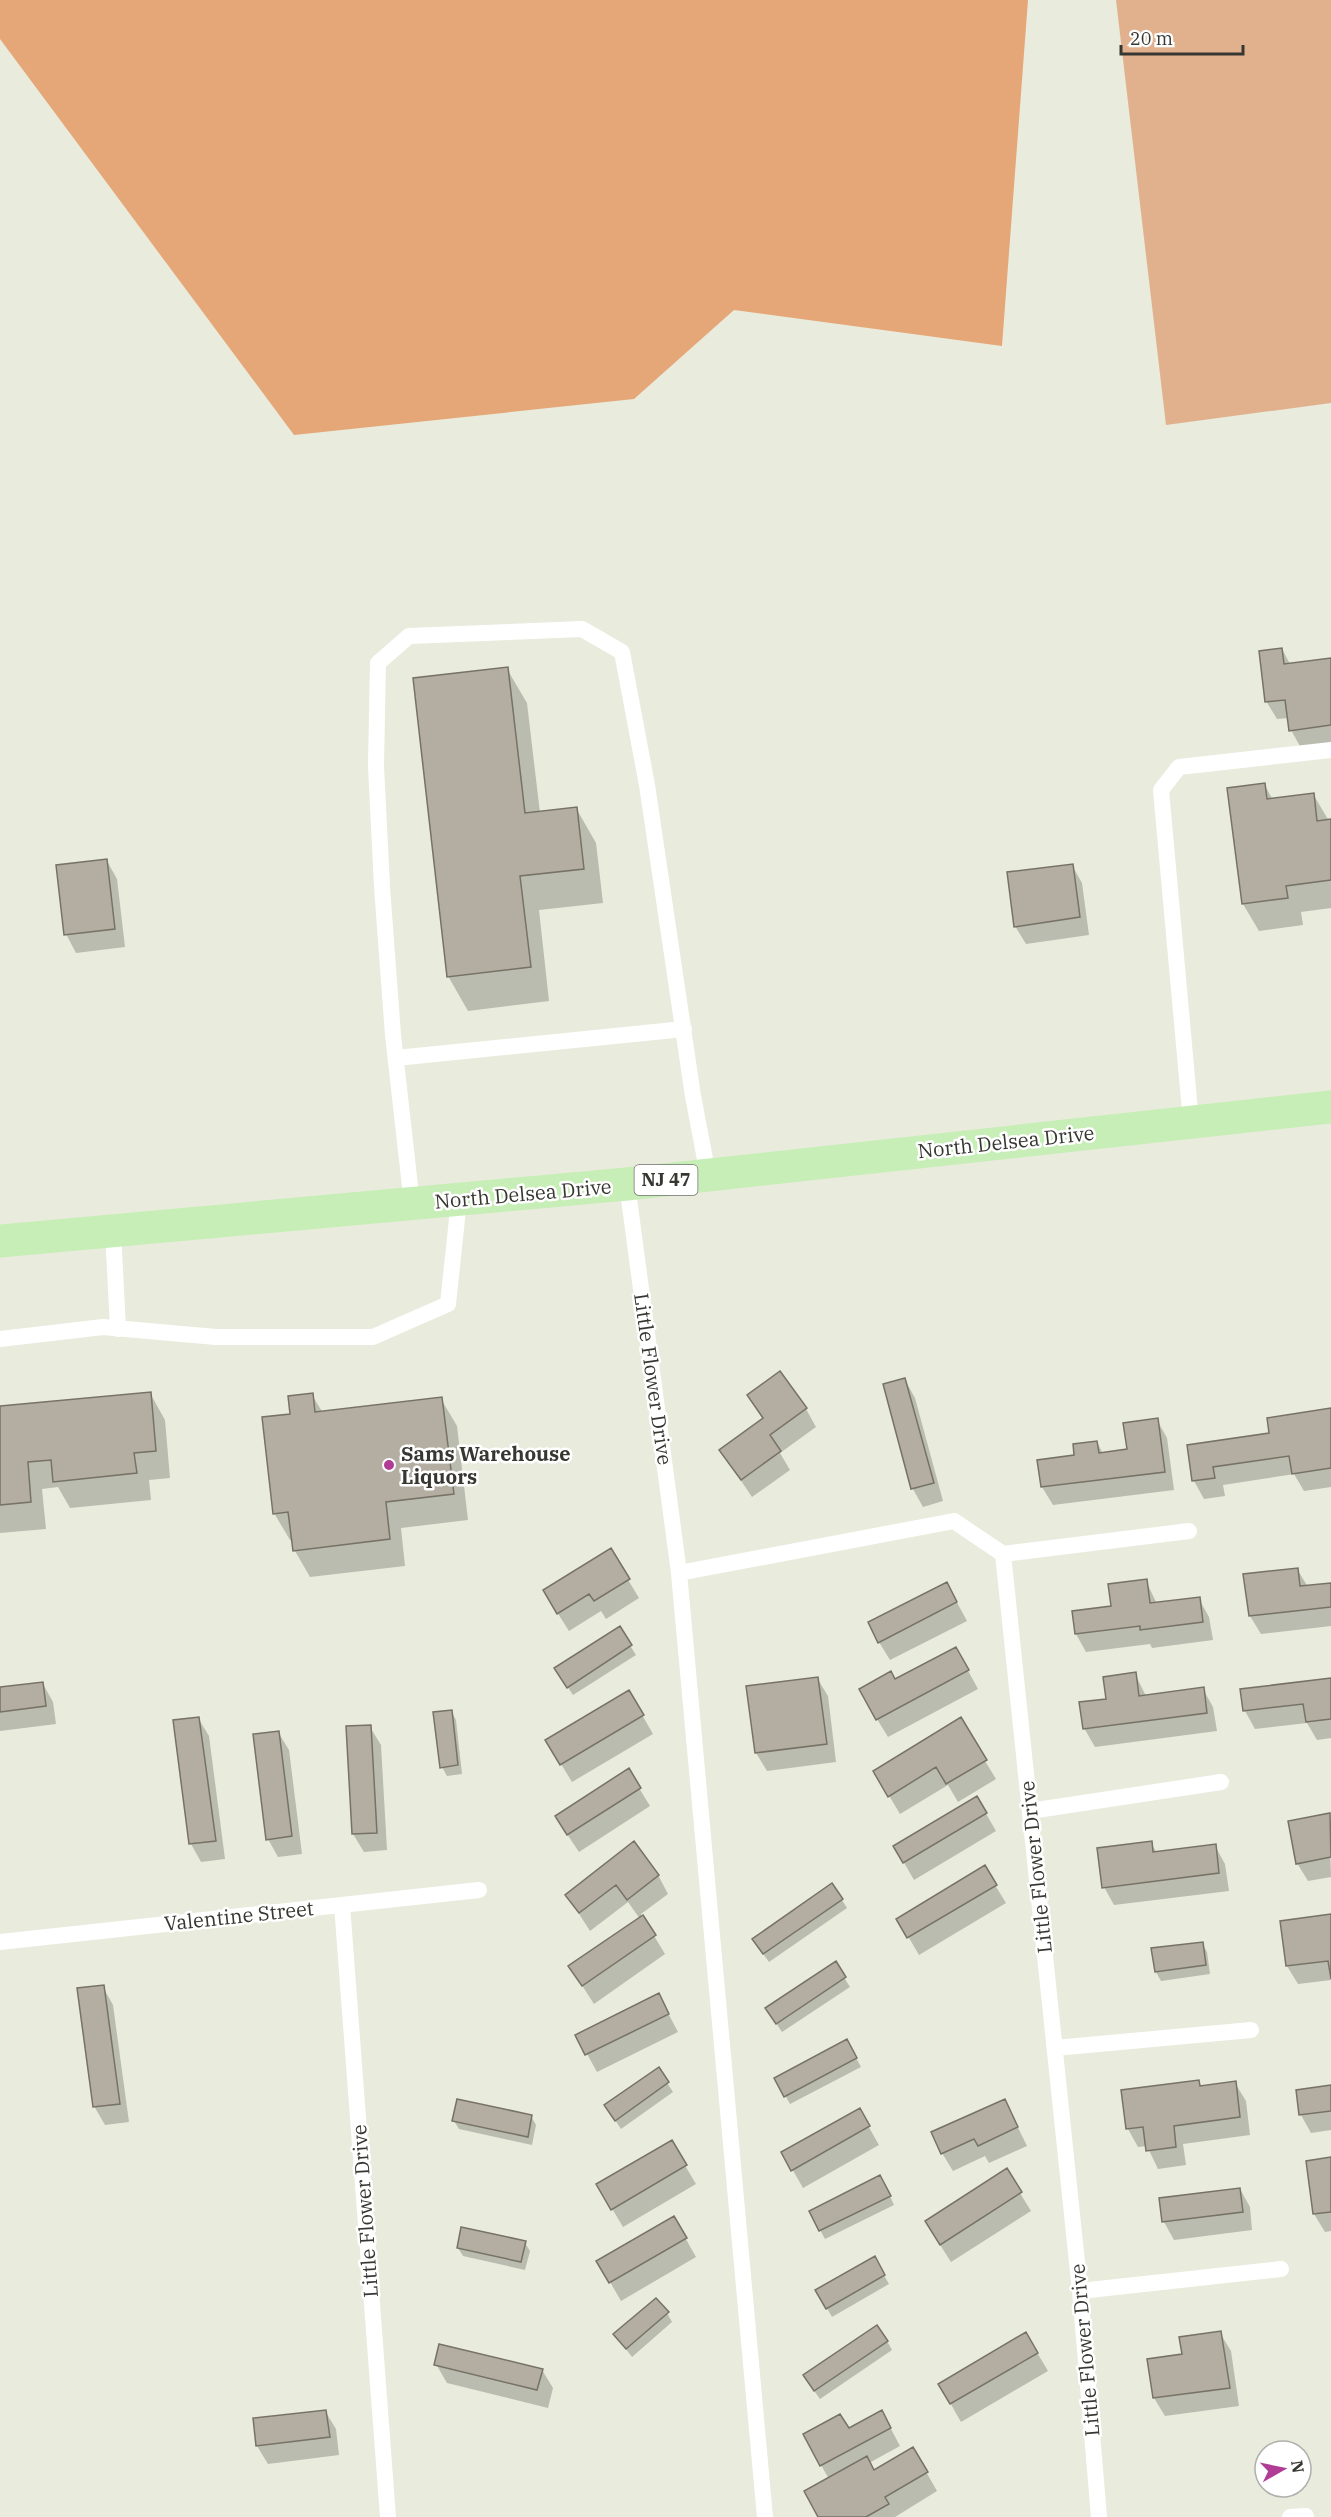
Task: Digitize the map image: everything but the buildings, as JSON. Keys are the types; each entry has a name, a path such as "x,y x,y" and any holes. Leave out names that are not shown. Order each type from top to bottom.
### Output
{"main road":[{"name":"North Delsea Drive","path":"0,1241 627,1184 1331,1107"}],"lane":[{"path":"412,1204 396,1058 382,887 376,777 378,663 409,636 582,629 621,652 647,785 708,1175"},
{"path":"1191,1122 1161,790 1179,767 1331,750"},
{"path":"396,1058 684,1029"},
{"name":"Little Flower Drive","path":"627,1184 679,1573 765,2517"},
{"path":"0,1339 103,1328 216,1337 373,1337 448,1304 459,1200"},
{"path":"113,1231 118,1329"},
{"path":"679,1573 954,1521 1003,1554 1189,1531"},
{"name":"Little Flower Drive","path":"1003,1554 1080,2291 1100,2517"},
{"path":"1030,1811 1221,1782"},
{"name":"Valentine Street","path":"0,1942 479,1890"},
{"name":"Little Flower Drive","path":"342,1905 388,2517"},
{"path":"1055,2048 1251,2030"},
{"path":"1080,2291 1281,2269"}],"shaded area":[{"path":"0,0 1028,0 1002,346 734,310 634,399 294,435 0,39"},
{"path":"1116,0 1331,0 1331,403 1166,425"}],"place":[{"name":"Sams Warehouse Liquors","path":"389,1465"}]}
